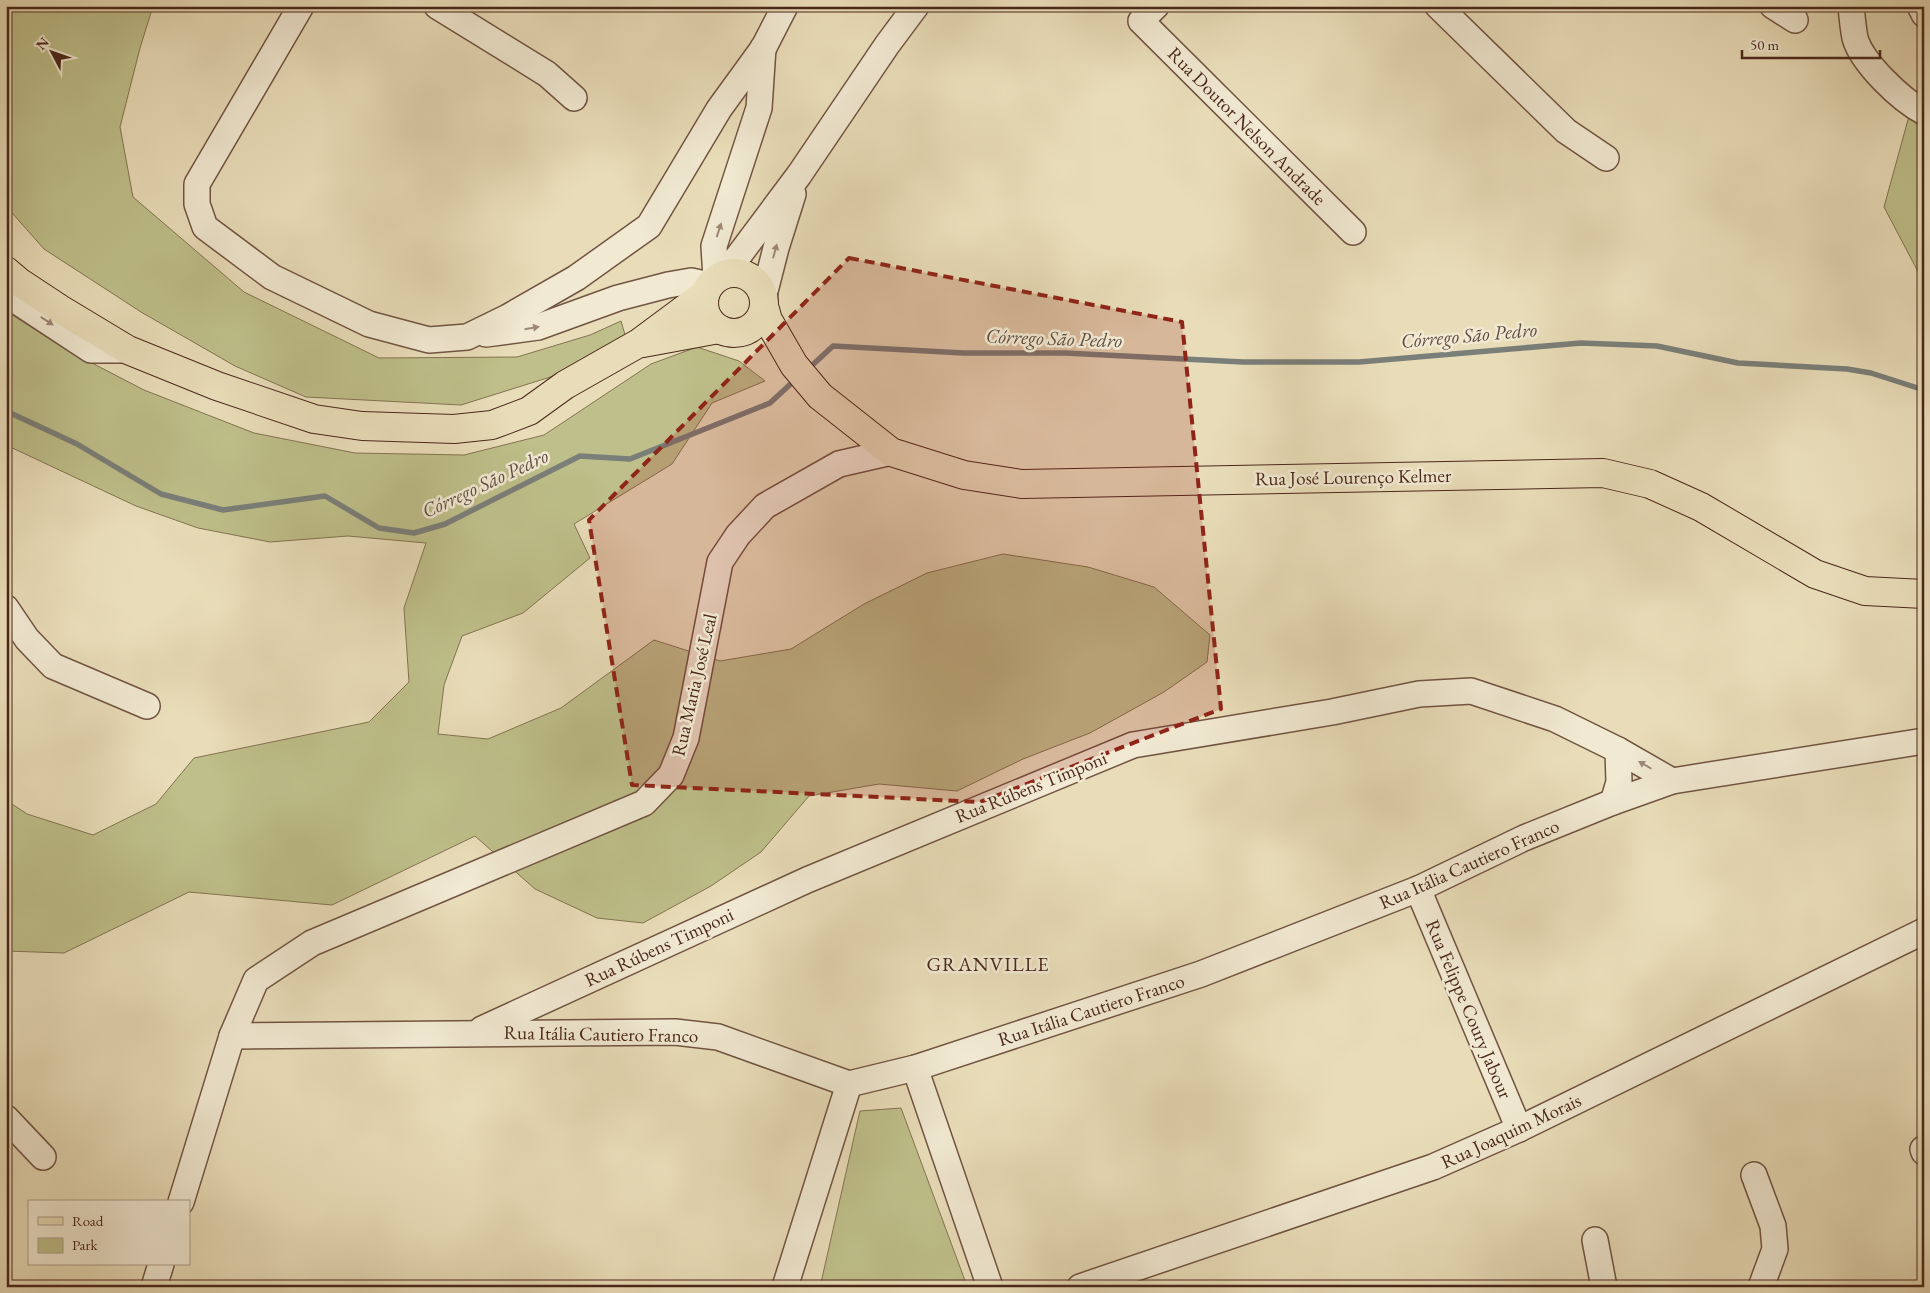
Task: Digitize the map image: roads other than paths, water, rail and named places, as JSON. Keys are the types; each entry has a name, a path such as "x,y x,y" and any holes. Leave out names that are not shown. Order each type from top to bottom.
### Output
{"main road":[{"path":"6,271 19,282 60,309 128,350 217,386 314,419 362,426 454,429 492,425 529,411 565,385 639,344 714,283 736,273 746,275 754,280 760,289 764,302 756,323 748,329 639,344"},
{"path":"714,283 704,304 706,314 711,322 729,331"},
{"name":"Rua José Lourenço Kelmer","path":"764,302 768,320 794,366 820,396 890,452 964,475 1022,484 1603,473 1650,484 1701,507 1815,574 1865,591 1924,594"},
{"name":"Rua José Lourenço Kelmer","path":"729,331 794,366"}],"street":[{"path":"301,6 197,184 197,204 205,227 272,277 369,324 429,340 467,337 538,327 618,298 668,285 690,281 714,283"},
{"path":"437,6 546,74 574,98"},
{"path":"467,337 508,317 576,278 649,226 719,109 764,47 785,6"},
{"path":"714,283 798,175 916,6"},
{"path":"1438,6 1566,131 1606,158"},
{"path":"1773,6 1795,20"},
{"path":"1851,6 1856,39 1871,67 1911,105 1924,112"},
{"path":"1920,6 1924,14"},
{"name":"Rua Doutor Nelson Andrade","path":"1149,14 1353,232"},
{"path":"714,283 714,246 759,108 764,47"},
{"path":"764,302 776,248 798,175"},
{"path":"6,294 91,350 128,350"},
{"path":"839,464 850,442 849,419"},
{"name":"Rua Maria José Leal","path":"182,1200 232,1036 256,980 312,943 644,803 671,776 686,738 720,562 738,535 765,506 839,464 890,452"},
{"path":"6,608 27,639 53,666 147,706"},
{"name":"Rua Rúbens Timponi","path":"472,1033 807,880 1133,745 1332,712 1419,694 1471,691 1555,719 1618,750 1672,781"},
{"name":"Rua Itália Cautiero Franco","path":"232,1036 675,1032 718,1037 849,1084 915,1068 1201,974 1418,889 1524,838 1613,802 1672,781 1924,741"},
{"path":"1613,802 1619,782 1618,750"},
{"name":"Rua Felippe Coury Jabour","path":"1418,889 1519,1129"},
{"name":"Rua Joaquim Morais","path":"1080,1287 1433,1167 1519,1129 1924,931"},
{"path":"915,1068 990,1287"},
{"path":"785,1287 849,1084"},
{"path":"6,1118 43,1158"},
{"path":"1754,1175 1774,1226 1775,1250 1761,1287"},
{"path":"1594,1240 1604,1287"},
{"path":"154,1287 160,1266"}],"waterway":[{"name":"Córrego São Pedro","path":"807,370 833,346 964,353 1065,353 1243,362 1359,362 1581,343 1657,346 1738,363 1847,369 1871,373 1924,390"},
{"name":"Córrego São Pedro","path":"6,411 77,444 161,494 223,510 325,496 379,528 414,533 445,524 580,456 630,459 770,403 796,379"}],"district":[{"name":"GRANVILLE","path":"988,964"}]}
